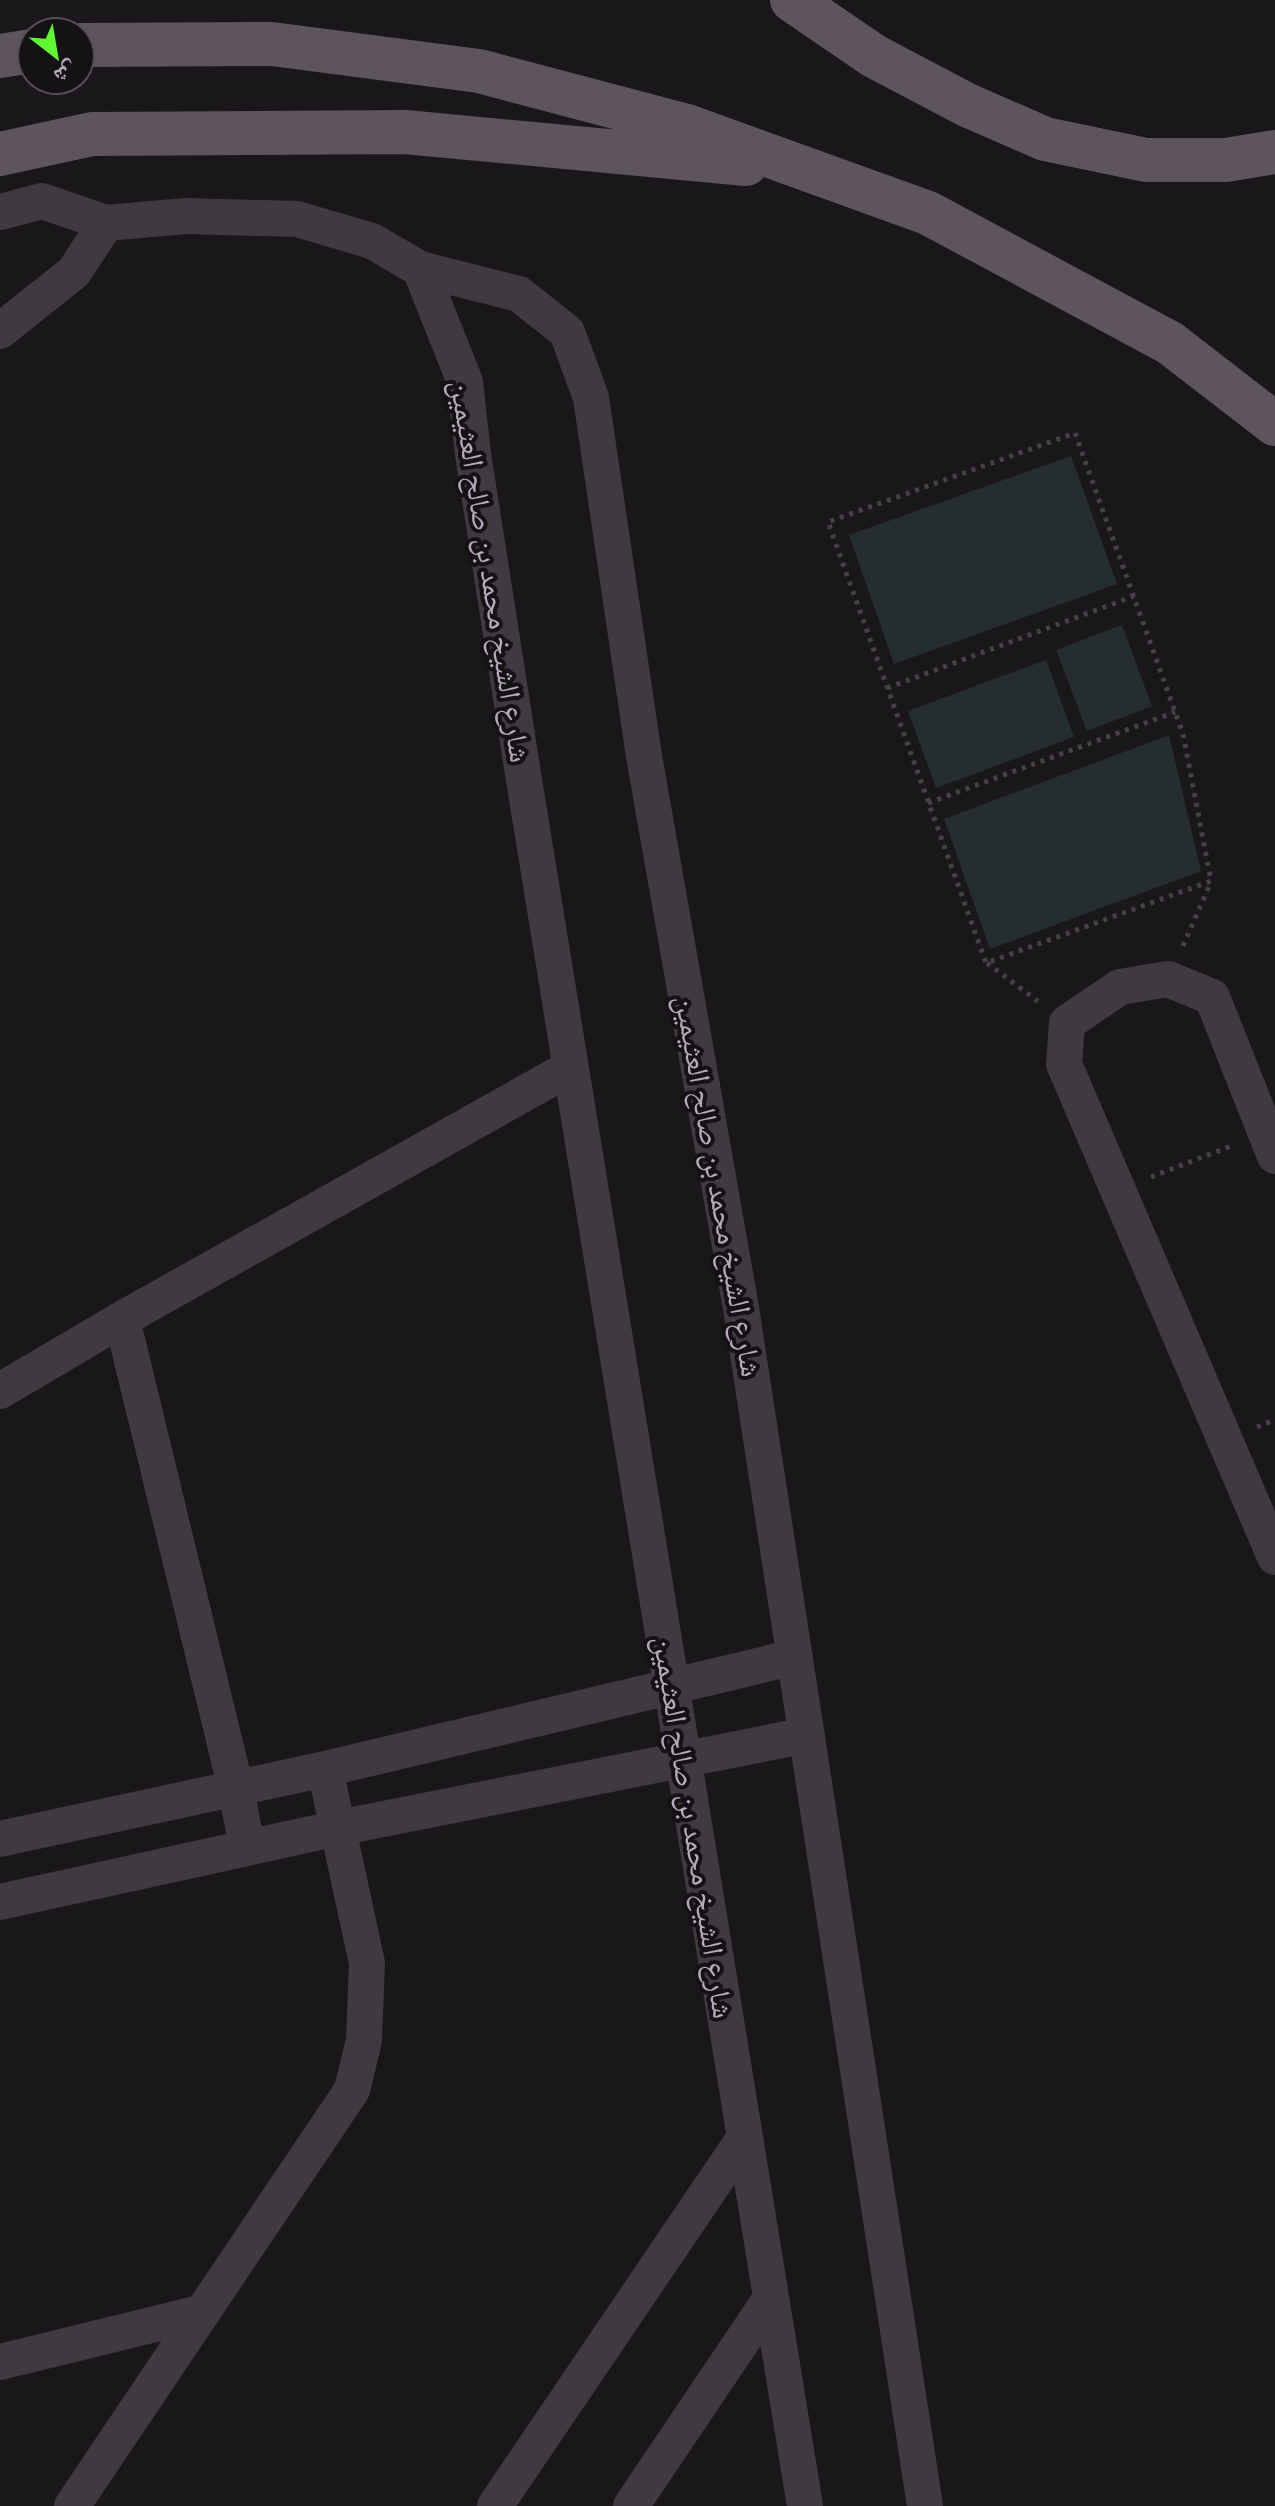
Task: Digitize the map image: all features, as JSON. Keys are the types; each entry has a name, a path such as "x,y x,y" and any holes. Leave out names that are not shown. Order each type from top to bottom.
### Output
{"main road":[{"path":"792,0 874,56 967,105 1045,139 1146,160 1226,160 1275,152"},
{"path":"96,45 272,44 479,71 687,126 928,213 1170,343 1275,424"},
{"path":"0,154 92,134 405,132 808,170"}],"street":[{"path":"0,212 42,201 106,223 186,216 297,219 372,241 420,269"},
{"path":"0,331 74,272 106,223"},
{"name":"شارع الشيخ محمد بن صالح العثيمين","path":"420,269 465,382 473,454 570,1068 805,2506"},
{"name":"شارع الشيخ محمد بن صالح العثيمين","path":"420,269 519,294 567,332 591,398 644,756 741,1308 925,2506"},
{"path":"1270,1144 1212,997 1168,979 1120,987 1067,1023 1064,1064 1275,1557"},
{"path":"0,1391 122,1319 570,1068"},
{"path":"122,1319 236,1789 247,1847"},
{"path":"0,1839 325,1769 795,1657"},
{"path":"0,1902 338,1828 807,1735"},
{"path":"72,2506 352,2090 364,2040 367,1963 325,1769"},
{"path":"495,2506 745,2137"},
{"path":"631,2506 771,2298"},
{"path":"0,2362 200,2313"}],"path":[{"path":"1067,1023 986,963 828,522 1075,433 1183,734 1211,881 1168,979"},
{"path":"887,688 1134,596"},
{"path":"928,803 1175,712"},
{"path":"986,963 1211,881"},
{"path":"1118,1190 1270,1144"}],"shaded area":[{"path":"1071,456 1117,584 894,664 849,535"},
{"path":"1122,625 1152,706 1087,731 1056,650"},
{"path":"1046,660 1074,737 936,788 908,711"},
{"path":"1169,735 1201,871 990,949 944,819"}]}
